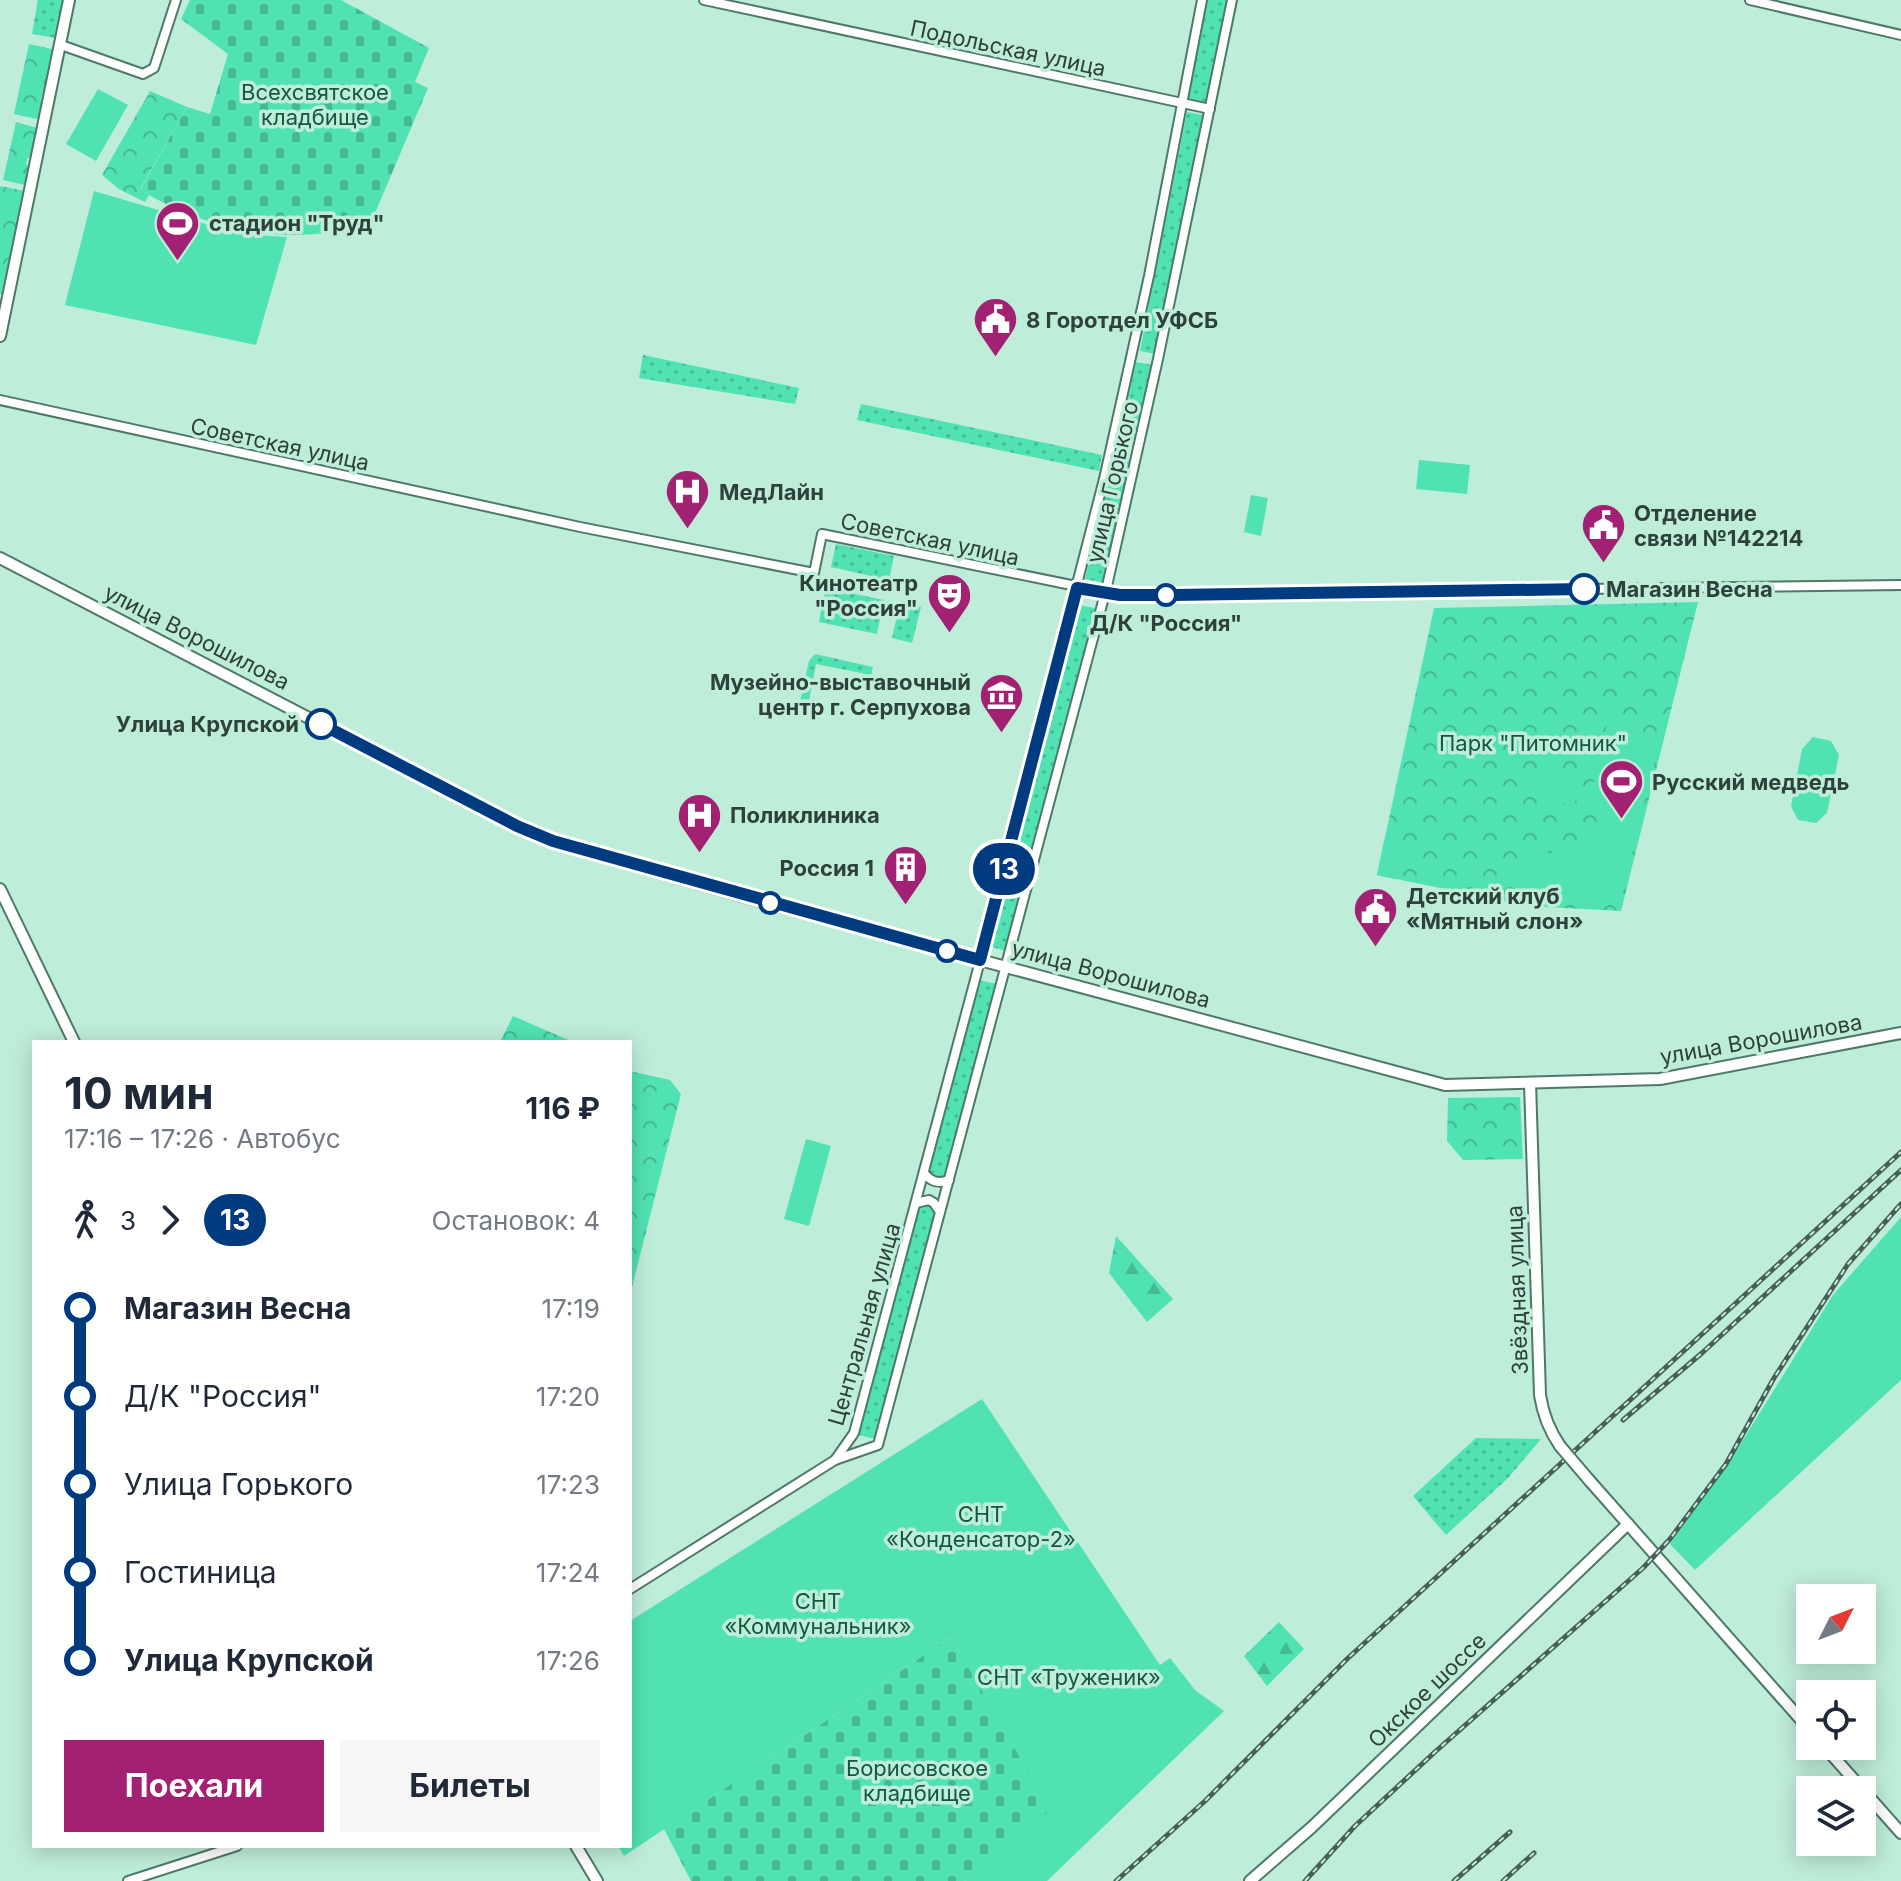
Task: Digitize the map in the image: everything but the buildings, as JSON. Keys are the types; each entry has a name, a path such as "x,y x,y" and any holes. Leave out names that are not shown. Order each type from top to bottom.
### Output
{"main road":[{"path":"0,336 69,0"},
{"name":"улица Ворошилова","path":"0,558 541,837 616,861 1445,1085 1660,1079 1901,1033"},
{"path":"0,889 73,1040"},
{"name":"Звёздная улица","path":"1530,1083 1542,1411 1550,1432 1560,1446 1628,1524"},
{"path":"1628,1524 1796,1714"},
{"name":"Окское шоссе","path":"1250,1881 1312,1827 1628,1524"},
{"path":"1836,1760 1901,1833"},
{"path":"577,1848 597,1881"}],"street":[{"path":"61,45 143,74 151,72 176,0"},
{"name":"Подольская улица","path":"704,0 1210,109"},
{"name":"улица Горького","path":"980,960 1077,588 1133,354 1202,0"},
{"name":"улица Горького","path":"1005,967 1105,593 1157,368 1232,0"},
{"path":"1750,0 1901,35"},
{"name":"Советская улица","path":"0,400 427,494 814,573 822,534 1105,593 1212,595 1901,585"},
{"name":"Центральная улица","path":"632,1588 835,1460 854,1433 980,960"},
{"name":"Центральная улица","path":"868,1449 878,1445 1005,967"},
{"path":"924,1173 934,1182 949,1180"},
{"path":"916,1203 929,1200 940,1212"},
{"path":"854,1433 859,1445 868,1449"},
{"path":"835,1460 868,1449"},
{"path":"128,1881 231,1848"}],"green space":[{"path":"38,0 63,0 56,38 32,34"},
{"name":"Всехсвятское кладбище","path":"190,0 341,0 429,48 415,82 428,88 370,225 309,234 251,232 195,217 140,190 187,107 210,114 228,54 181,19"},
{"path":"1206,0 1228,0 1205,105 1188,102"},
{"path":"29,44 56,50 47,92 43,92 41,100 45,102 41,120 14,114"},
{"path":"98,89 128,105 96,161 66,144"},
{"path":"150,91 187,107 140,189 149,195 145,202 119,189 102,175"},
{"path":"1187,112 1203,115 1155,354 1140,351"},
{"path":"16,122 37,128 27,159 29,167 25,185 3,180"},
{"path":"0,186 25,191 3,295 0,294"},
{"name":"стадион \"Труд\"","path":"94,191 240,234 287,237 256,345 65,305"},
{"path":"643,355 799,388 795,404 639,378"},
{"path":"1136,362 1153,365 1138,438 1121,434"},
{"path":"861,404 1102,455 1099,471 857,420"},
{"path":"1115,455 1133,459 1105,583 1085,579"},
{"path":"1419,460 1470,465 1467,494 1416,489"},
{"path":"1251,495 1268,498 1261,536 1244,532"},
{"path":"836,544 894,556 889,580 831,567"},
{"path":"826,588 884,600 877,634 819,622"},
{"path":"900,602 921,607 912,643 892,638"},
{"name":"Парк \"Питомник\"","path":"1698,602 1621,911 1527,906 1377,875 1434,608"},
{"path":"1079,605 1099,609 1006,951 988,946"},
{"path":"815,654 873,667 871,675 816,664 807,712 798,710 809,661"},
{"name":"Русский медведь","path":"1607,724 1660,739 1619,903 1544,902 1554,839 1597,848 1606,804 1589,800"},
{"path":"1813,737 1831,741 1839,755 1827,813 1816,823 1798,820 1791,806 1802,749"},
{"path":"1546,774 1580,784 1574,806 1539,796"},
{"path":"1384,841 1402,845 1395,879 1377,875"},
{"path":"1527,848 1548,851 1541,892 1520,888"},
{"path":"979,980 997,984 947,1174 944,1178 936,1178 928,1168"},
{"path":"513,1016 568,1040 501,1040"},
{"path":"632,1071 670,1080 681,1094 632,1287"},
{"path":"1520,1097 1523,1159 1463,1160 1447,1141 1448,1098"},
{"path":"806,1139 831,1146 809,1226 784,1219"},
{"path":"929,1204 934,1207 935,1215 875,1439 859,1435 918,1208"},
{"path":"1901,1217 1901,1380 1695,1570 1670,1544 1728,1464 1833,1295"},
{"path":"1116,1236 1173,1299 1147,1322 1109,1273"},
{"path":"982,1399 1160,1665 1170,1658 1195,1690 1224,1711 1047,1881 965,1881 1050,1810 951,1637 624,1856 619,1848 632,1848 632,1620"},
{"path":"1476,1438 1541,1439 1508,1478 1446,1535 1413,1496"},
{"path":"1279,1622 1304,1649 1267,1686 1244,1656"},
{"name":"Борисовское кладбище","path":"951,1637 1051,1811 965,1881 691,1881 664,1829"}],"railway":[{"path":"1116,1881 1205,1801 1347,1659 1901,1152"},
{"path":"1623,1420 1702,1353 1901,1170"},
{"path":"1305,1881 1355,1826 1643,1568 1670,1539 1726,1464 1774,1378 1848,1264 1901,1204"},
{"path":"1454,1881 1510,1832"},
{"path":"1503,1881 1534,1853"}],"bus line":[{"name":"13","path":"321,724 517,826 553,841 980,960 1077,588 1120,595 1584,589"}],"place":[{"name":"стадион \"Труд\"","path":"178,262"},
{"name":"8 Горотдел УФСБ","path":"995,359"},
{"name":"МедЛайн","path":"688,531"},
{"name":"Отделение связи №142214","path":"1603,565"},
{"name":"Магазин Весна","path":"1584,589"},
{"name":"Д/К \"Россия\"","path":"1166,595"},
{"name":"Кинотеатр \"Россия\"","path":"949,635"},
{"name":"Улица Крупской","path":"321,724"},
{"name":"Музейно-выставочный центр г. Серпухова","path":"1002,734"},
{"name":"Русский медведь","path":"1621,821"},
{"name":"Поликлиника","path":"699,854"},
{"name":"Россия 1","path":"905,907"},
{"name":"Детский клуб «Мятный слон»","path":"1375,948"}],"park label":[{"name":"СНТ «Конденсатор-2»","path":"981,1526"},
{"name":"СНТ «Коммунальник»","path":"818,1614"},
{"name":"СНТ «Труженик»","path":"1069,1677"}]}
